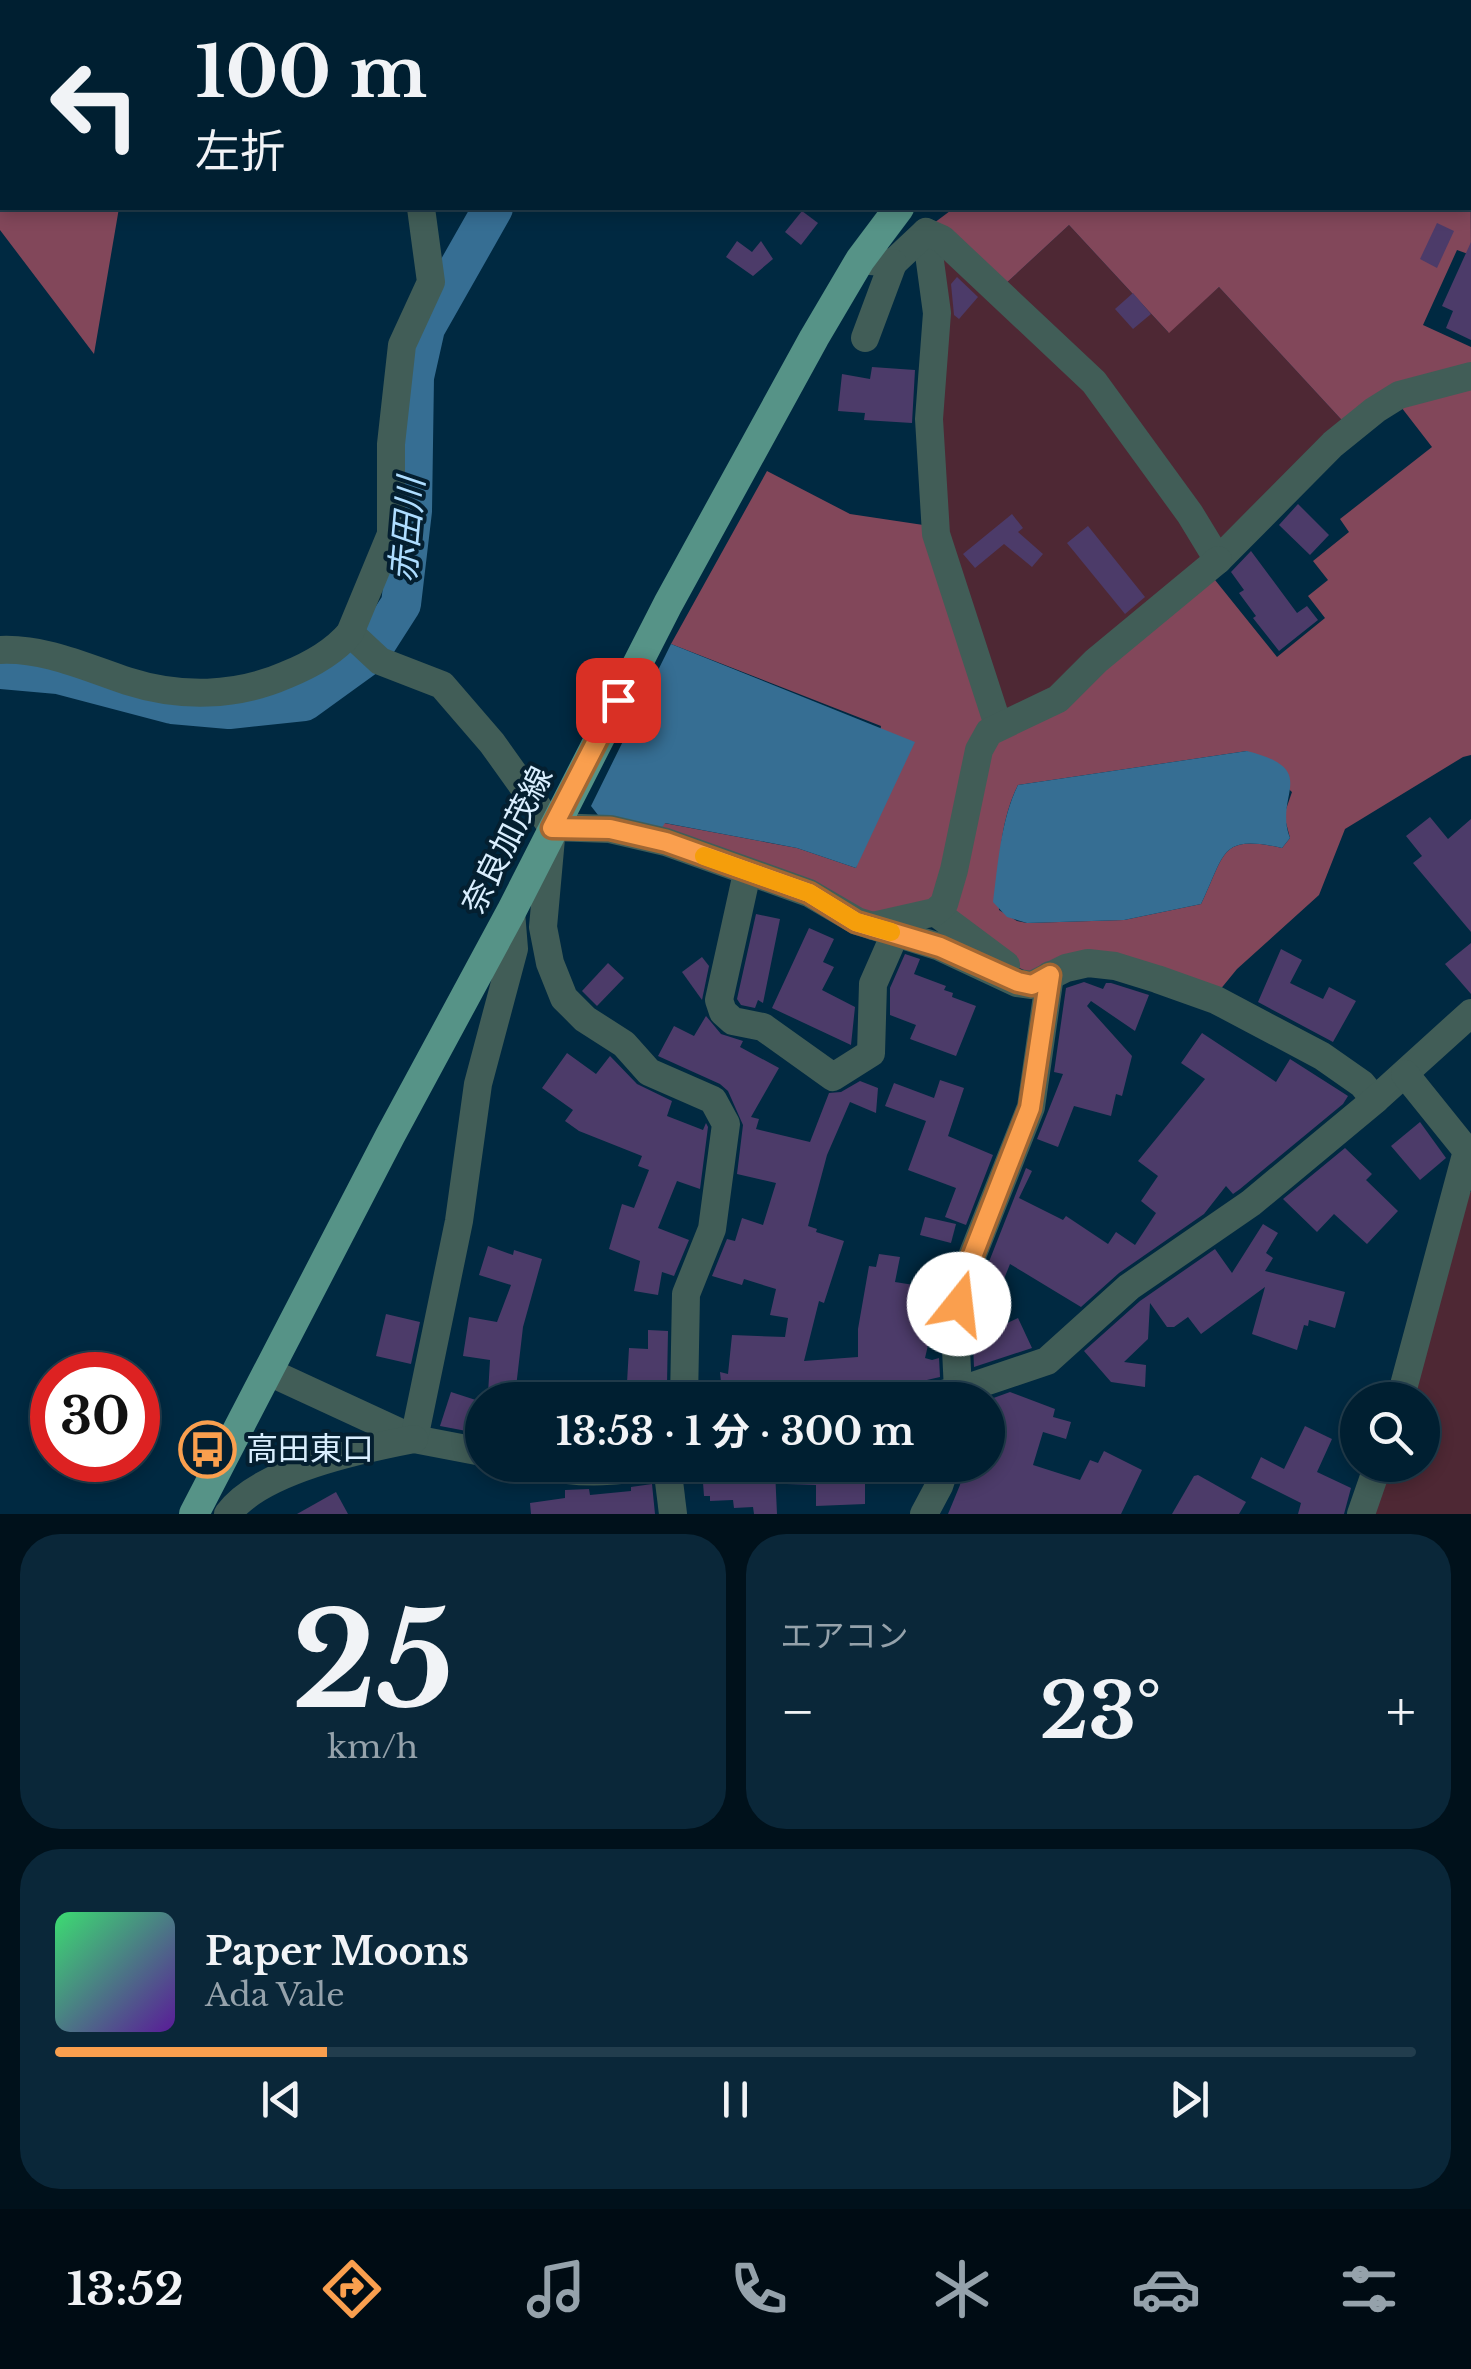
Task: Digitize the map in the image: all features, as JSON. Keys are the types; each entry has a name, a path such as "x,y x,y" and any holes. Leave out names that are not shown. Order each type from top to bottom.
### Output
{"main road":[{"name":"奈良加茂線","path":"194,1514 677,588 814,338 860,260 898,210"}],"street":[{"path":"0,650 39,652 158,688 222,692 265,684 331,652 350,632 391,534 391,444 402,345 431,282 421,210"},
{"path":"866,338 892,263 926,232"},
{"path":"926,232 942,239 1094,382 1190,514 1218,560"},
{"path":"926,232 937,313 929,418 936,534 998,725"},
{"path":"860,260 892,263"},
{"path":"884,929 935,912 948,896 979,750 998,725 1058,699 1096,661 1218,560 1333,444 1376,410 1399,395 1471,376"},
{"path":"350,632 380,661 442,685 492,743 552,828 543,927 550,963 564,998 585,1019 624,1044 649,1072 713,1100 726,1124 712,1229 686,1294 684,1382"},
{"path":"552,828 610,829 666,842 809,893 856,922 940,947 1018,982 1041,980 1088,962 1115,966 1216,1000 1322,1056 1362,1084 1375,1100"},
{"path":"747,873 720,1000 723,1012 733,1020 762,1027 833,1077 871,1052 873,984 884,929"},
{"path":"414,1439 459,1221 478,1084 514,949 511,912"},
{"path":"935,912 1041,980"},
{"path":"962,1382 954,1328 963,1280 1030,1108 1041,980"},
{"path":"993,1382 1047,1361 1129,1287 1251,1202 1375,1100 1471,1013"},
{"path":"1405,1074 1467,1151 1405,1382"},
{"path":"269,1372 414,1439 465,1449"},
{"path":"228,1514 240,1498 332,1456 414,1439"},
{"path":"667,1482 673,1514"},
{"path":"924,1514 940,1482"},
{"path":"1362,1514 1372,1482"}],"shaded area":[{"path":"0,210 119,210 94,354 0,230"},
{"path":"951,210 1471,210 1471,255 1457,250 1423,325 1471,347 1471,373 1351,430 1219,287 1169,333 1069,225 1003,286 934,223"},
{"path":"1069,225 1168,332 1219,287 1351,430 1218,555 1003,286"},
{"path":"945,252 1089,386 1209,559 1055,694 999,719 940,527 937,258"},
{"path":"1471,383 1471,755 1345,829 1319,895 1237,969 1219,991 1123,961 1033,974 1010,964 943,912 986,752 1211,575 1277,657 1325,618 1308,596 1328,580 1313,561 1349,532 1340,519 1432,447 1398,403","holes":["1247,751 1292,792 1284,815 1290,838 1282,848 1261,844 1235,846 1221,860 1201,904 1124,920 1027,923 999,910 1003,830 1018,785"]},
{"path":"767,471 850,514 930,526 992,723 943,895 875,919 659,832 664,823 797,848 856,868 881,726 671,644"},
{"path":"1464,1192 1471,1192 1471,1514 1369,1514 1380,1482 1440,1482 1440,1382 1412,1382"}],"water":[{"path":"671,644 915,742 856,868 797,848 665,823 659,832 598,815 591,806"},
{"path":"1247,751 1270,758 1289,775 1286,822 1290,838 1282,848 1261,844 1235,846 1221,860 1201,904 1124,920 1027,923 1007,917 993,902 1004,827 1018,785"}],"building":[{"path":"802,211 818,223 801,245 785,232"},
{"path":"1437,223 1454,231 1437,268 1420,259"},
{"path":"737,241 752,252 761,241 773,259 753,276 726,257"},
{"path":"1471,242 1471,340 1446,328 1453,311 1442,306"},
{"path":"957,277 978,297 959,319 954,315 951,284"},
{"path":"1133,293 1151,314 1133,329 1115,309"},
{"path":"872,367 915,370 912,423 864,420 865,413 838,411 842,374 870,379"},
{"path":"1298,504 1329,535 1310,555 1279,525"},
{"path":"1012,514 1023,528 1018,532 1043,554 1032,567 1004,544 975,568 963,554"},
{"path":"1088,526 1145,597 1125,614 1067,543"},
{"path":"1251,551 1297,613 1307,606 1318,620 1279,651 1253,618 1256,616 1239,593 1244,590 1231,572"},
{"path":"1430,817 1448,839 1471,819 1471,932 1413,863 1422,856 1406,836"},
{"path":"756,914 780,919 763,1003 758,1000 755,1008 741,1005 737,999"},
{"path":"809,928 834,939 823,962 834,967 822,990 855,1007 851,1045 772,1008"},
{"path":"1471,943 1471,994 1445,964"},
{"path":"1281,949 1302,960 1290,983 1323,999 1329,987 1356,1001 1333,1042 1258,1002"},
{"path":"905,954 920,959 914,974 946,986 944,990 953,993 952,997 976,1006 956,1056 910,1039 916,1025 890,1015 890,988"},
{"path":"702,957 709,966 702,1000 682,972"},
{"path":"608,963 624,978 597,1006 582,991"},
{"path":"1084,982 1103,989 1111,983 1149,995 1135,1031 1091,1001 1087,1006 1132,1056 1122,1096 1116,1094 1111,1116 1074,1106 1058,1147 1037,1139 1063,1074 1054,1072 1066,988"},
{"path":"706,1016 721,1034 743,1041 740,1047 779,1068 751,1117 759,1119 756,1129 810,1142 829,1093 841,1092 860,1081 878,1088 876,1113 850,1102 827,1155 808,1226 844,1241 824,1303 819,1301 804,1361 858,1357 858,1329 869,1266 876,1267 879,1254 900,1257 895,1282 940,1294 925,1358 939,1358 940,1377 918,1382 721,1382 720,1372 728,1374 732,1335 785,1337 788,1318 770,1315 776,1289 744,1279 742,1285 712,1276 727,1239 735,1241 742,1218 763,1225 776,1183 737,1174 743,1125 728,1091 658,1056 674,1026 694,1036"},
{"path":"1202,1033 1276,1082 1290,1059 1348,1096 1240,1189 1233,1194 1226,1186 1204,1214 1119,1273 1081,1307 1010,1264 998,1294 979,1287 1026,1168 1032,1171 1019,1198 1063,1220 1066,1216 1108,1244 1116,1232 1135,1245 1156,1213 1141,1201 1158,1176 1138,1161 1205,1079 1181,1063"},
{"path":"567,1053 596,1074 610,1056 637,1084 672,1101 667,1116 703,1130 706,1123 708,1127 700,1189 677,1181 658,1228 689,1240 674,1276 662,1272 658,1295 634,1291 640,1261 609,1249 622,1204 634,1208 649,1170 638,1166 642,1156 579,1131 565,1121 573,1110 542,1088"},
{"path":"940,1080 964,1088 948,1136 993,1155 966,1225 945,1217 956,1188 908,1170 926,1121 885,1106 894,1083 934,1098"},
{"path":"1420,1122 1446,1158 1420,1180 1391,1146"},
{"path":"1345,1148 1372,1174 1366,1180 1398,1211 1367,1244 1334,1214 1317,1232 1283,1199"},
{"path":"925,1217 956,1224 951,1243 920,1235"},
{"path":"1263,1224 1278,1233 1266,1253 1273,1258 1265,1271 1345,1292 1335,1328 1309,1320 1297,1350 1252,1334 1265,1287 1201,1334 1188,1317 1174,1327 1167,1327 1150,1303 1148,1339 1124,1362 1146,1365 1145,1387 1111,1382 1084,1351 1140,1301 1215,1249 1232,1273"},
{"path":"488,1246 542,1259 523,1327 517,1382 489,1382 490,1360 463,1356 469,1317 497,1322 511,1285 479,1275"},
{"path":"386,1314 420,1322 411,1364 376,1356"},
{"path":"1018,1318 1032,1348 974,1367 973,1344 1004,1331 1001,1326"},
{"path":"648,1330 668,1331 667,1382 627,1382 629,1348 648,1349"},
{"path":"451,1392 465,1397 465,1431 440,1426"},
{"path":"1010,1392 1055,1409 1053,1417 1071,1422 1066,1439 1043,1432 1033,1465 1080,1480 1090,1460 1098,1463 1104,1451 1142,1470 1121,1514 948,1514 960,1482 1005,1482 1005,1394"},
{"path":"1305,1426 1332,1439 1317,1472 1351,1488 1344,1514 1298,1514 1301,1503 1251,1478 1261,1457 1284,1469"},
{"path":"1198,1475 1246,1502 1239,1514 1172,1514"},
{"path":"703,1482 776,1482 777,1514 754,1514 753,1507 734,1508 733,1500 710,1501 710,1496 704,1496"},
{"path":"881,1482 865,1483 865,1504 816,1506 816,1485 786,1484"},
{"path":"652,1484 655,1514 531,1514 530,1503 565,1498 565,1490 589,1489 590,1495 631,1491 631,1487"},
{"path":"336,1492 348,1514 297,1514"}],"waterway":[{"name":"赤田川","path":"0,669 58,674 172,704 229,709 304,701 369,654 401,604 412,511 414,377 425,328 492,210"}],"slow traffic":[{"path":"704,856 795,887 856,922 891,932"}],"place":[{"name":"高田東口","path":"207,1449"}],"route":[{"path":"618,700 552,828 610,829 666,842 760,878 795,887 856,922 940,947 1018,982 1032,985 1050,975 1030,1108 963,1280 959,1304"}]}
